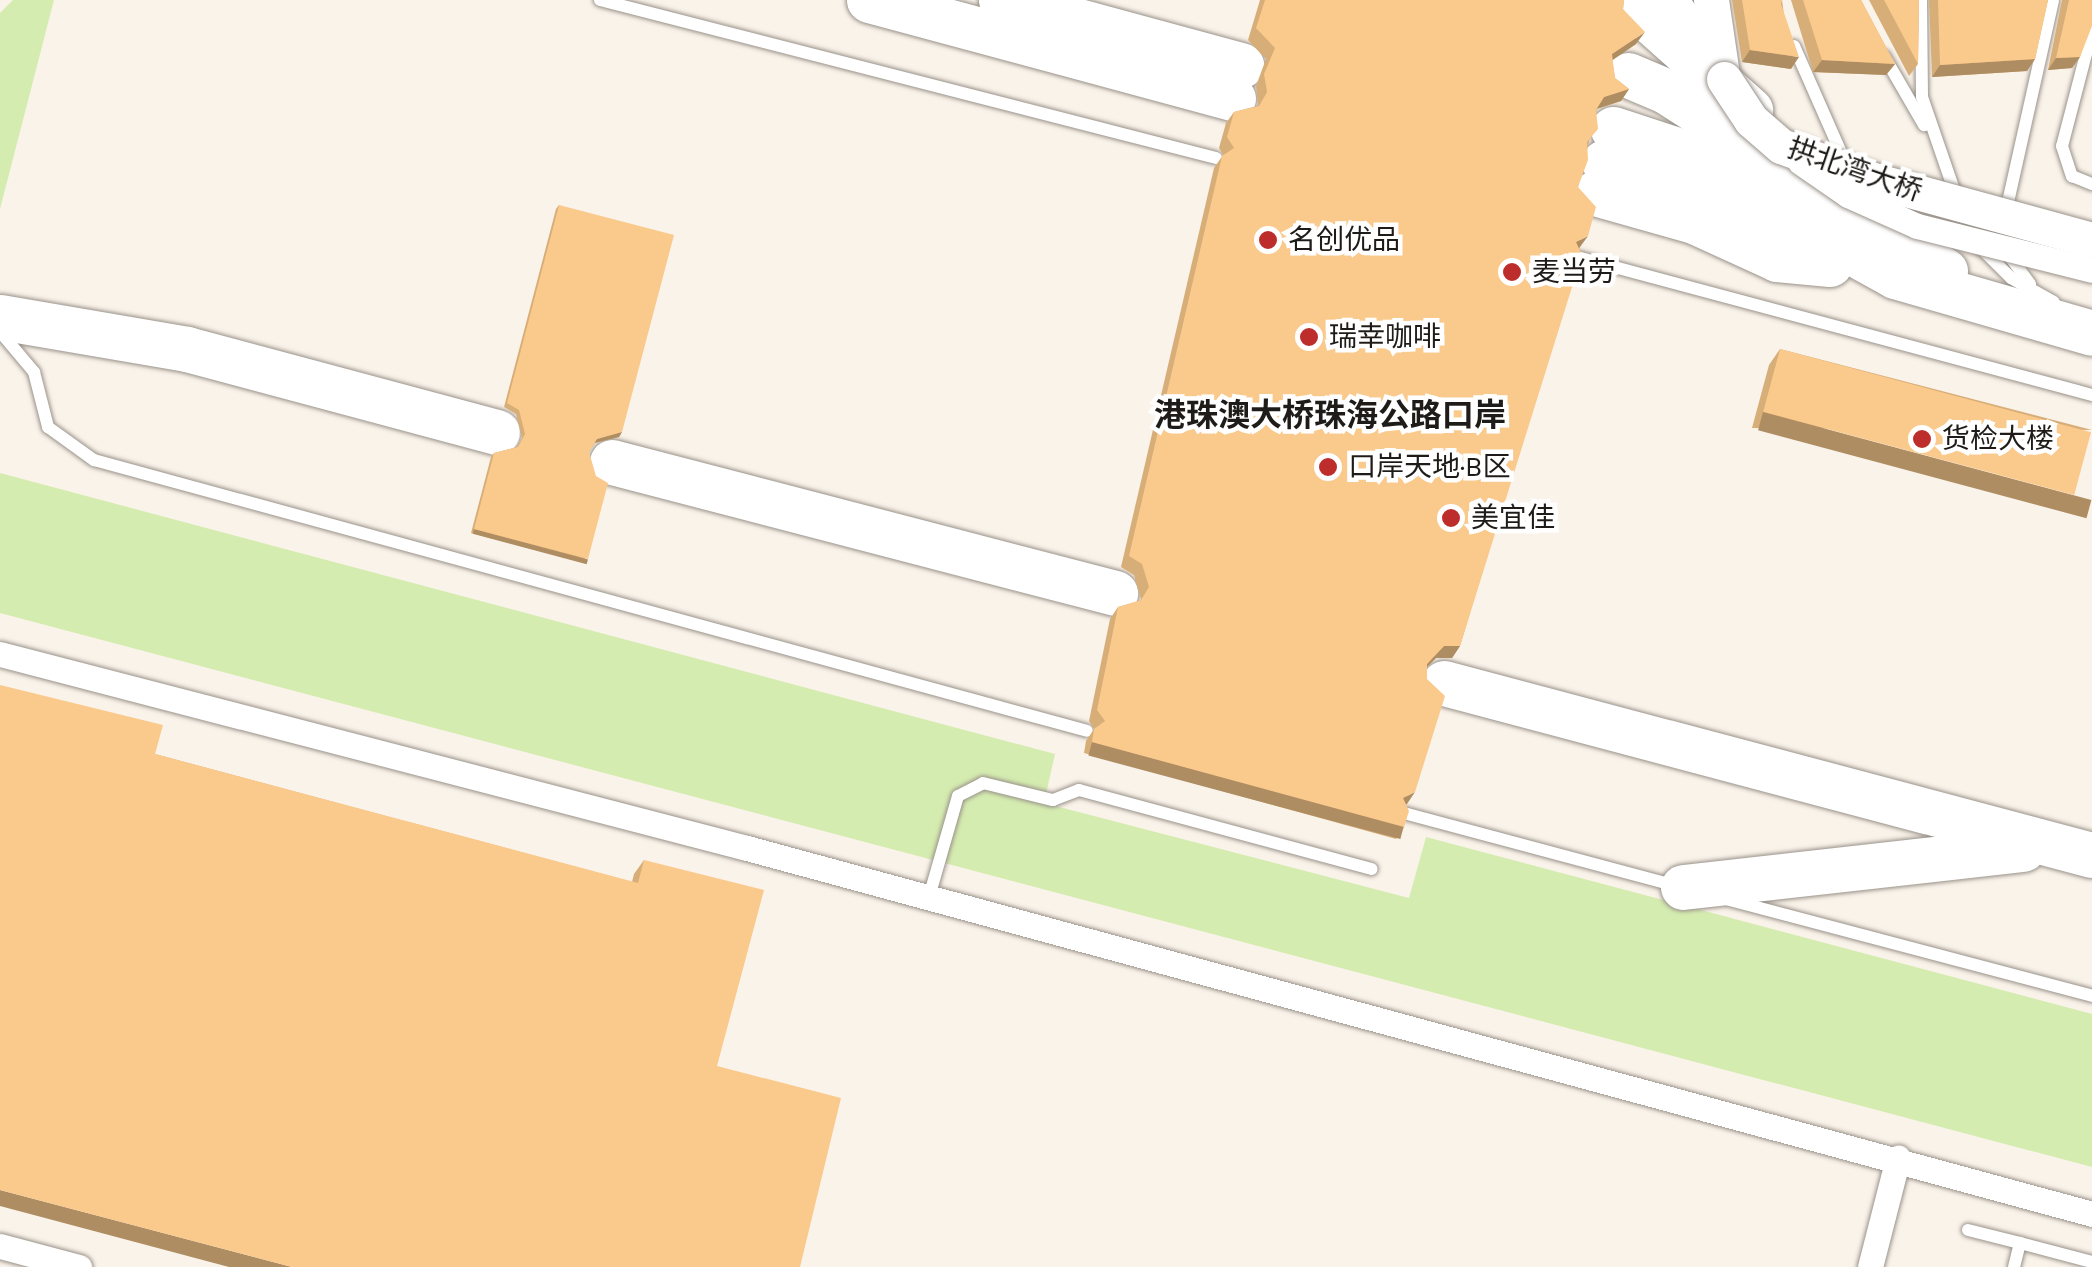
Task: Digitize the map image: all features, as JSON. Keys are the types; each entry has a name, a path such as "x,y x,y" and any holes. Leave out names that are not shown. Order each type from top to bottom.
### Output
{"highway":[{"path":"868,0 1241,66"},
{"path":"1001,0 1241,66"},
{"path":"1118,0 1241,66"},
{"path":"1644,32 1737,94 1950,286"},
{"path":"1644,32 1666,91 1950,286"},
{"path":"1950,286 1830,264 1784,246 1708,192 1604,162 1732,168 1826,241 1950,286 1993,307 2092,332"},
{"path":"0,317 169,345 498,432"},
{"path":"612,462 1115,593"},
{"path":"1444,683 2083,852"},
{"path":"1683,887 1988,850 2083,852"}],"main road":[{"name":"拱北湾大桥","path":"1712,0 1737,94 1751,120 1781,146 1872,180 2092,240"}],"street":[{"path":"1781,146 1848,195 1917,226 2092,270"},
{"path":"0,654 929,897 1898,1158 2092,1214"},
{"path":"1870,1267 1898,1158"},
{"path":"0,1246 79,1267"}],"lane":[{"path":"600,0 1216,158"},
{"path":"1921,0 1922,98 1935,144 1972,237 1988,259 2042,296 2092,322"},
{"path":"2042,296 2005,250 2004,220 2053,0"},
{"path":"2092,31 2062,146 2072,176 2092,184"},
{"path":"1790,34 1870,214"},
{"path":"1872,34 1935,144"},
{"path":"1577,257 2092,395"},
{"path":"0,332 34,372 48,427 94,460 1088,730"},
{"path":"929,897 958,796 983,784 1053,800 1079,790 1372,869"},
{"path":"1404,812 2092,996"},
{"path":"1968,1230 2092,1262"},
{"path":"2014,1267 2020,1243"}],"green space":[{"path":"13,0 54,0 0,209 0,13"},
{"path":"0,473 1055,754 1044,803 1409,898 1426,837 2092,1014 2092,1167 0,613"}],"building":[{"name":"口岸天地·B区","path":"1265,0 1624,0 1623,9 1645,32 1612,54 1615,78 1629,89 1604,97 1596,110 1598,129 1587,142 1588,160 1578,187 1596,207 1588,236 1576,242 1582,255 1460,646 1444,646 1427,664 1427,679 1445,696 1415,792 1403,798 1409,811 1404,827 1092,742 1094,729 1105,721 1097,710 1118,607 1141,600 1149,587 1142,564 1129,556 1222,156 1234,148 1227,137 1234,112 1259,106 1267,92 1264,74 1275,48 1256,28"},
{"path":"1742,0 1782,0 1799,57 1750,50"},
{"path":"1803,0 1861,0 1895,64 1822,60"},
{"path":"1884,0 1919,0 1918,64"},
{"path":"1938,0 2048,0 2035,59 1940,65"},
{"path":"2069,0 2092,0 2092,26 2080,57 2056,58"},
{"path":"559,205 674,235 622,432 597,439 589,452 596,476 608,483 588,559 474,529 494,453 518,447 525,434 519,410 507,403"},
{"name":"货检大楼","path":"1780,349 2091,432 2074,495 1763,412"},
{"path":"0,685 163,725 155,754 638,883 644,860 764,890 717,1066 841,1098 800,1267 292,1267 0,1190"}],"place":[{"name":"名创优品","path":"1268,240"},
{"name":"麦当劳","path":"1512,272"},
{"name":"瑞幸咖啡","path":"1309,337"},
{"name":"货检大楼","path":"1922,439"},
{"name":"口岸天地·B区","path":"1328,467"},
{"name":"美宜佳","path":"1451,518"}],"district":[{"name":"港珠澳大桥珠海公路口岸","path":"1330,416"}]}
